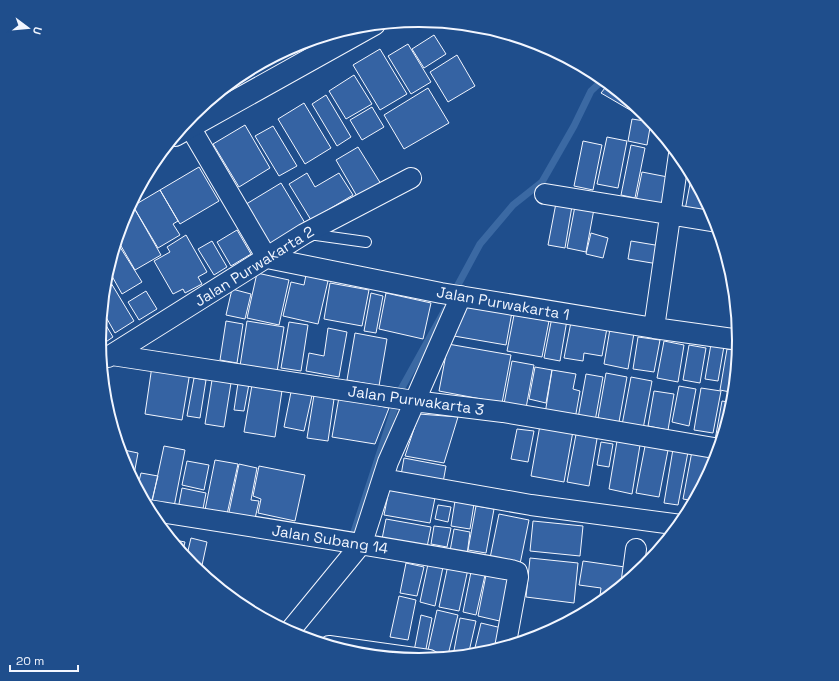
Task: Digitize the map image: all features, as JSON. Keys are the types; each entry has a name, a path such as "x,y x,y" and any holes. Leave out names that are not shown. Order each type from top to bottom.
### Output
{"street":[{"path":"191,127 358,33"},
{"path":"185,133 267,258"},
{"path":"654,328 678,163"},
{"name":"Jalan Purwakarta 2","path":"107,357 304,234 411,178"},
{"path":"545,194 709,220"},
{"name":"Jalan Purwakarta 1","path":"267,258 453,295 654,328 733,339"},
{"path":"293,627 352,542 383,480 403,399 453,295"},
{"name":"Jalan Purwakarta 3","path":"107,357 503,412 713,448"},
{"path":"383,480 531,505 673,524"},
{"name":"Jalan Subang 14","path":"157,511 352,542 517,572 518,577 506,641"},
{"path":"633,569 636,549"}],"lane":[{"path":"304,234 366,242"}],"building":[{"path":"434,35 446,54 424,68 412,49"},
{"path":"408,44 431,82 411,94 388,56"},
{"path":"380,49 407,94 380,110 353,65"},
{"path":"457,55 475,86 448,102 430,72"},
{"path":"354,75 372,104 346,119 329,91"},
{"path":"428,88 449,123 404,149 384,115"},
{"path":"605,88 634,112 601,93"},
{"path":"326,95 351,137 337,146 312,104"},
{"path":"304,103 331,148 305,164 278,119"},
{"path":"372,107 384,127 362,140 350,120"},
{"path":"632,119 643,121 650,129 647,145 628,141"},
{"path":"245,125 270,168 239,187 213,144"},
{"path":"273,126 297,166 279,176 255,136"},
{"path":"607,137 627,141 618,188 597,184"},
{"path":"583,141 602,145 593,190 574,186"},
{"path":"631,145 645,148 635,198 621,195"},
{"path":"358,147 381,184 358,198 336,160"},
{"path":"199,167 219,201 180,224 160,190"},
{"path":"642,172 673,178 668,207 636,201"},
{"path":"307,173 315,187 339,173 353,195 311,220 289,184"},
{"path":"281,183 305,223 267,246 243,206"},
{"path":"690,184 691,184 706,214 685,210"},
{"path":"160,190 178,221 173,224 180,235 158,248 135,209 137,203"},
{"path":"556,203 572,206 565,248 548,245"},
{"path":"575,206 594,209 586,252 567,248"},
{"path":"135,209 161,255 135,270 121,246"},
{"path":"237,230 251,254 231,266 217,242"},
{"path":"591,233 608,238 603,258 586,254"},
{"path":"186,235 207,272 198,277 202,284 185,293 183,289 173,294 154,261 170,252 167,247"},
{"path":"212,241 227,267 214,275 198,249"},
{"path":"631,241 661,246 658,264 628,259"},
{"path":"121,248 142,282 122,294 112,277"},
{"path":"257,273 289,280 279,325 247,318"},
{"path":"306,275 328,281 318,324 283,316 291,282 304,285"},
{"path":"330,283 369,290 362,326 324,319"},
{"path":"111,284 134,321 115,333 107,319"},
{"path":"232,289 251,294 245,319 226,315"},
{"path":"146,291 157,309 139,320 128,302"},
{"path":"371,293 383,296 376,333 364,331"},
{"path":"386,293 431,303 423,339 379,329"},
{"path":"460,303 512,312 506,345 454,336"},
{"path":"553,312 568,314 560,361 544,358"},
{"path":"514,315 549,321 542,357 507,351"},
{"path":"226,321 243,324 237,363 220,360"},
{"path":"247,321 284,327 277,372 240,366"},
{"path":"289,322 308,325 301,371 281,368"},
{"path":"571,322 607,328 602,356 584,353 583,361 564,358"},
{"path":"611,323 635,327 628,369 604,364"},
{"path":"107,326 113,337 106,342"},
{"path":"328,328 347,332 339,377 306,371 309,353 324,356"},
{"path":"355,333 387,339 379,386 347,380"},
{"path":"638,337 660,340 654,372 633,369"},
{"path":"664,341 684,345 678,382 657,378"},
{"path":"448,344 511,355 502,403 439,391"},
{"path":"711,344 724,346 718,381 705,379"},
{"path":"689,345 706,348 700,383 683,380"},
{"path":"727,349 733,350 728,392 720,390"},
{"path":"512,361 534,365 526,408 504,404"},
{"path":"152,366 190,372 182,420 145,414"},
{"path":"535,367 552,370 546,403 529,399"},
{"path":"552,370 576,374 573,389 580,391 575,419 545,414"},
{"path":"606,373 627,377 619,422 598,418"},
{"path":"586,374 603,377 595,421 578,418"},
{"path":"631,377 652,381 643,429 622,425"},
{"path":"194,378 206,380 200,418 187,416"},
{"path":"253,379 283,384 275,437 244,432"},
{"path":"212,380 231,383 224,427 205,424"},
{"path":"238,383 249,384 244,411 234,410"},
{"path":"679,386 696,389 689,426 672,422"},
{"path":"292,387 313,391 304,431 284,427"},
{"path":"701,388 721,391 713,433 694,430"},
{"path":"654,391 674,394 668,430 648,426"},
{"path":"314,395 334,399 328,441 307,438"},
{"path":"339,397 389,408 375,444 332,437"},
{"path":"722,401 727,402 722,422 716,440 715,440"},
{"path":"419,414 458,417 444,463 405,456"},
{"path":"540,425 573,431 564,482 531,476"},
{"path":"517,429 534,431 528,462 511,459"},
{"path":"577,429 598,433 589,486 567,482"},
{"path":"617,441 640,445 632,494 609,489"},
{"path":"646,441 669,445 659,497 636,493"},
{"path":"601,442 613,444 609,467 597,465"},
{"path":"164,446 185,450 174,507 152,502"},
{"path":"673,449 688,452 678,505 664,503"},
{"path":"127,451 138,453 135,471"},
{"path":"692,451 710,454 701,479 691,497 689,500 683,499"},
{"path":"404,458 446,466 442,488 400,481"},
{"path":"215,460 238,464 226,519 204,515"},
{"path":"187,461 209,465 204,490 182,485"},
{"path":"239,464 257,468 251,500 259,501 254,523 228,517"},
{"path":"259,466 305,475 295,521 258,513 261,499 253,496"},
{"path":"141,473 158,476 151,503 148,497 139,481"},
{"path":"182,488 206,493 202,514 178,509"},
{"path":"389,490 435,498 430,523 384,515"},
{"path":"455,501 474,504 470,529 451,526"},
{"path":"438,505 451,507 448,522 435,519"},
{"path":"476,506 494,509 486,553 468,550"},
{"path":"499,514 529,520 520,564 490,558"},
{"path":"386,519 431,527 427,547 382,539"},
{"path":"533,521 583,526 580,556 530,551"},
{"path":"434,526 451,528 447,547 431,544"},
{"path":"454,529 470,532 467,555 450,551"},
{"path":"191,538 207,542 202,566 188,551"},
{"path":"179,541 185,542 184,547"},
{"path":"530,558 578,563 574,603 526,597"},
{"path":"583,561 625,567 623,578 600,597 601,588 579,585"},
{"path":"406,563 424,567 417,596 400,593"},
{"path":"428,564 443,567 435,606 420,602"},
{"path":"448,565 468,569 459,611 439,607"},
{"path":"471,572 485,575 476,615 463,612"},
{"path":"486,575 513,581 504,622 478,616"},
{"path":"399,596 416,600 408,640 390,637"},
{"path":"437,610 458,615 449,652 440,653 428,650"},
{"path":"421,615 432,618 425,654 414,651"},
{"path":"460,618 476,621 469,650 454,652"},
{"path":"481,623 506,629 503,642 475,649"}],"waterway":[{"path":"453,294 480,244 513,205 542,182 574,126 591,91 599,84"},
{"path":"351,541 400,391 445,310"}]}
